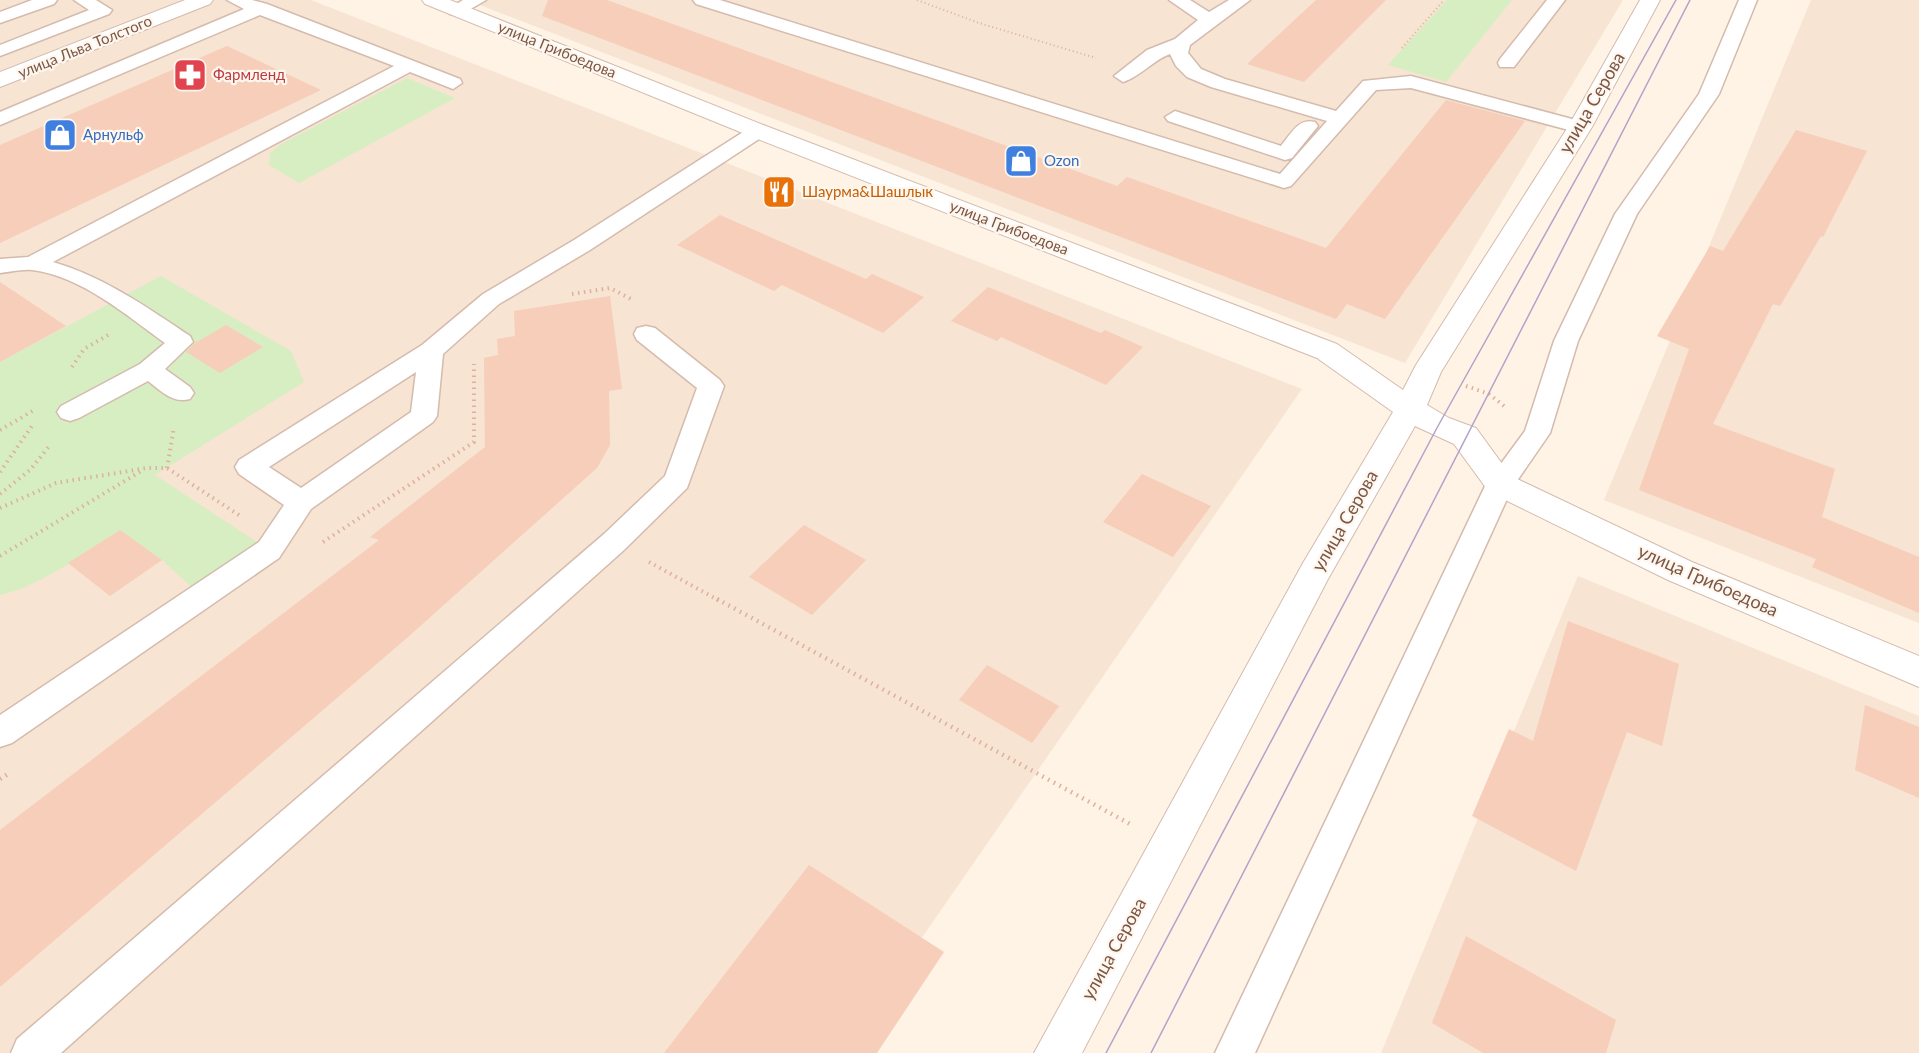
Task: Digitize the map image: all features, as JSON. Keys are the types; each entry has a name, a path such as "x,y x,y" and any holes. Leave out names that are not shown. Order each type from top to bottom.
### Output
{"street":[{"name":"улица Льва Толстого","path":"0,80 203,0"},
{"name":"улица Грибоедова","path":"432,0 466,5 758,131 1327,351 1410,409 1438,426 1465,436 1500,484 1680,571 1919,672"},
{"name":"улица Серова","path":"1057,1053 1315,572 1410,409 1426,372 1580,128 1650,0"}],"lane":[{"path":"0,18 48,0"},
{"path":"0,51 102,10 83,0"},
{"path":"236,0 409,65 453,84"},
{"path":"702,0 1284,182 1370,85 1411,82 1580,128"},
{"path":"1178,0 1209,20"},
{"path":"1128,73 1153,54 1181,43 1209,20 1241,0"},
{"path":"1507,63 1556,0"},
{"path":"1235,1053 1500,484 1537,433 1566,341 1626,214 1709,94 1748,0"},
{"path":"0,119 261,8"},
{"path":"1181,43 1179,53 1183,62 1194,73 1218,83 1339,118"},
{"path":"33,263 409,65"},
{"path":"1175,117 1285,154 1318,112"},
{"path":"301,502 249,467 431,351 491,299 582,245 758,131"},
{"path":"0,266 33,263 76,276 114,296 182,342 149,370 70,412"},
{"path":"32,1053 614,542 677,481 711,386 646,334"},
{"path":"0,733 269,550 301,502 424,416 431,351"},
{"path":"149,370 181,393"}],"path":[{"path":"917,0 1128,73"},
{"path":"1370,85 1444,0"},
{"path":"167,468 181,393"},
{"path":"0,430 38,408"},
{"path":"0,494 30,470 52,444 70,412"},
{"path":"0,556 147,468"},
{"path":"0,508 56,483 147,468 167,468 276,539"},
{"path":"646,560 1170,846"}],"shaded area":[{"path":"0,0 311,0 1302,389 842,1053 0,1053"},
{"path":"467,0 1623,0 1405,363"},
{"path":"1811,0 1919,0 1919,623 1604,500"},
{"path":"1578,576 1919,716 1919,1053 1381,1053"}],"green space":[{"path":"1447,0 1512,0 1446,82 1388,65"},
{"path":"407,78 455,98 299,183 269,165 270,153 281,144"},
{"path":"161,276 291,351 304,382 155,475 263,546 198,593 162,560 120,531 47,577 0,595 0,362"}],"building":[{"path":"548,0 607,0 1117,186 1127,177 1326,248 1446,100 1525,121 1385,319 1347,304 1336,319 542,16"},
{"path":"1316,0 1386,0 1304,82 1247,64"},
{"path":"227,46 321,90 0,243 0,145"},
{"path":"1796,130 1867,151 1823,237 1821,236 1780,306 1773,304 1713,424 1835,469 1822,517 1919,557 1919,613 1812,567 1816,559 1639,490 1689,349 1657,336 1710,246 1723,251"},
{"path":"720,215 866,279 872,274 924,297 883,333 782,285 774,291 677,245"},
{"path":"0,282 66,326 0,362"},
{"path":"988,287 1101,333 1105,330 1143,347 1106,385 1001,337 997,341 951,321"},
{"path":"610,296 622,389 609,391 610,445 597,468 408,637 0,987 0,830 379,540 370,537 485,447 484,358 498,355 497,339 515,336 514,311"},
{"path":"226,325 263,347 220,373 186,352 195,343"},
{"path":"1142,474 1211,506 1173,557 1103,522"},
{"path":"804,525 866,560 812,615 749,577"},
{"path":"120,530 162,560 110,596 68,563"},
{"path":"1568,621 1679,664 1662,746 1627,732 1576,871 1472,816 1509,729 1533,741"},
{"path":"987,665 1059,706 1032,743 959,700"},
{"path":"1865,705 1919,727 1919,798 1855,770"},
{"path":"809,865 944,952 877,1053 664,1053"},
{"path":"1466,936 1616,1020 1606,1053 1483,1053 1432,1023"}],"tram line":[{"path":"1106,1053 1438,426 1676,0"},
{"path":"1151,1053 1690,0"}],"place":[{"name":"Фармленд","path":"190,75"},
{"name":"Арнульф","path":"60,135"},
{"name":"Ozon","path":"1021,161"},
{"name":"Шаурма&Шашлык","path":"779,192"}]}
